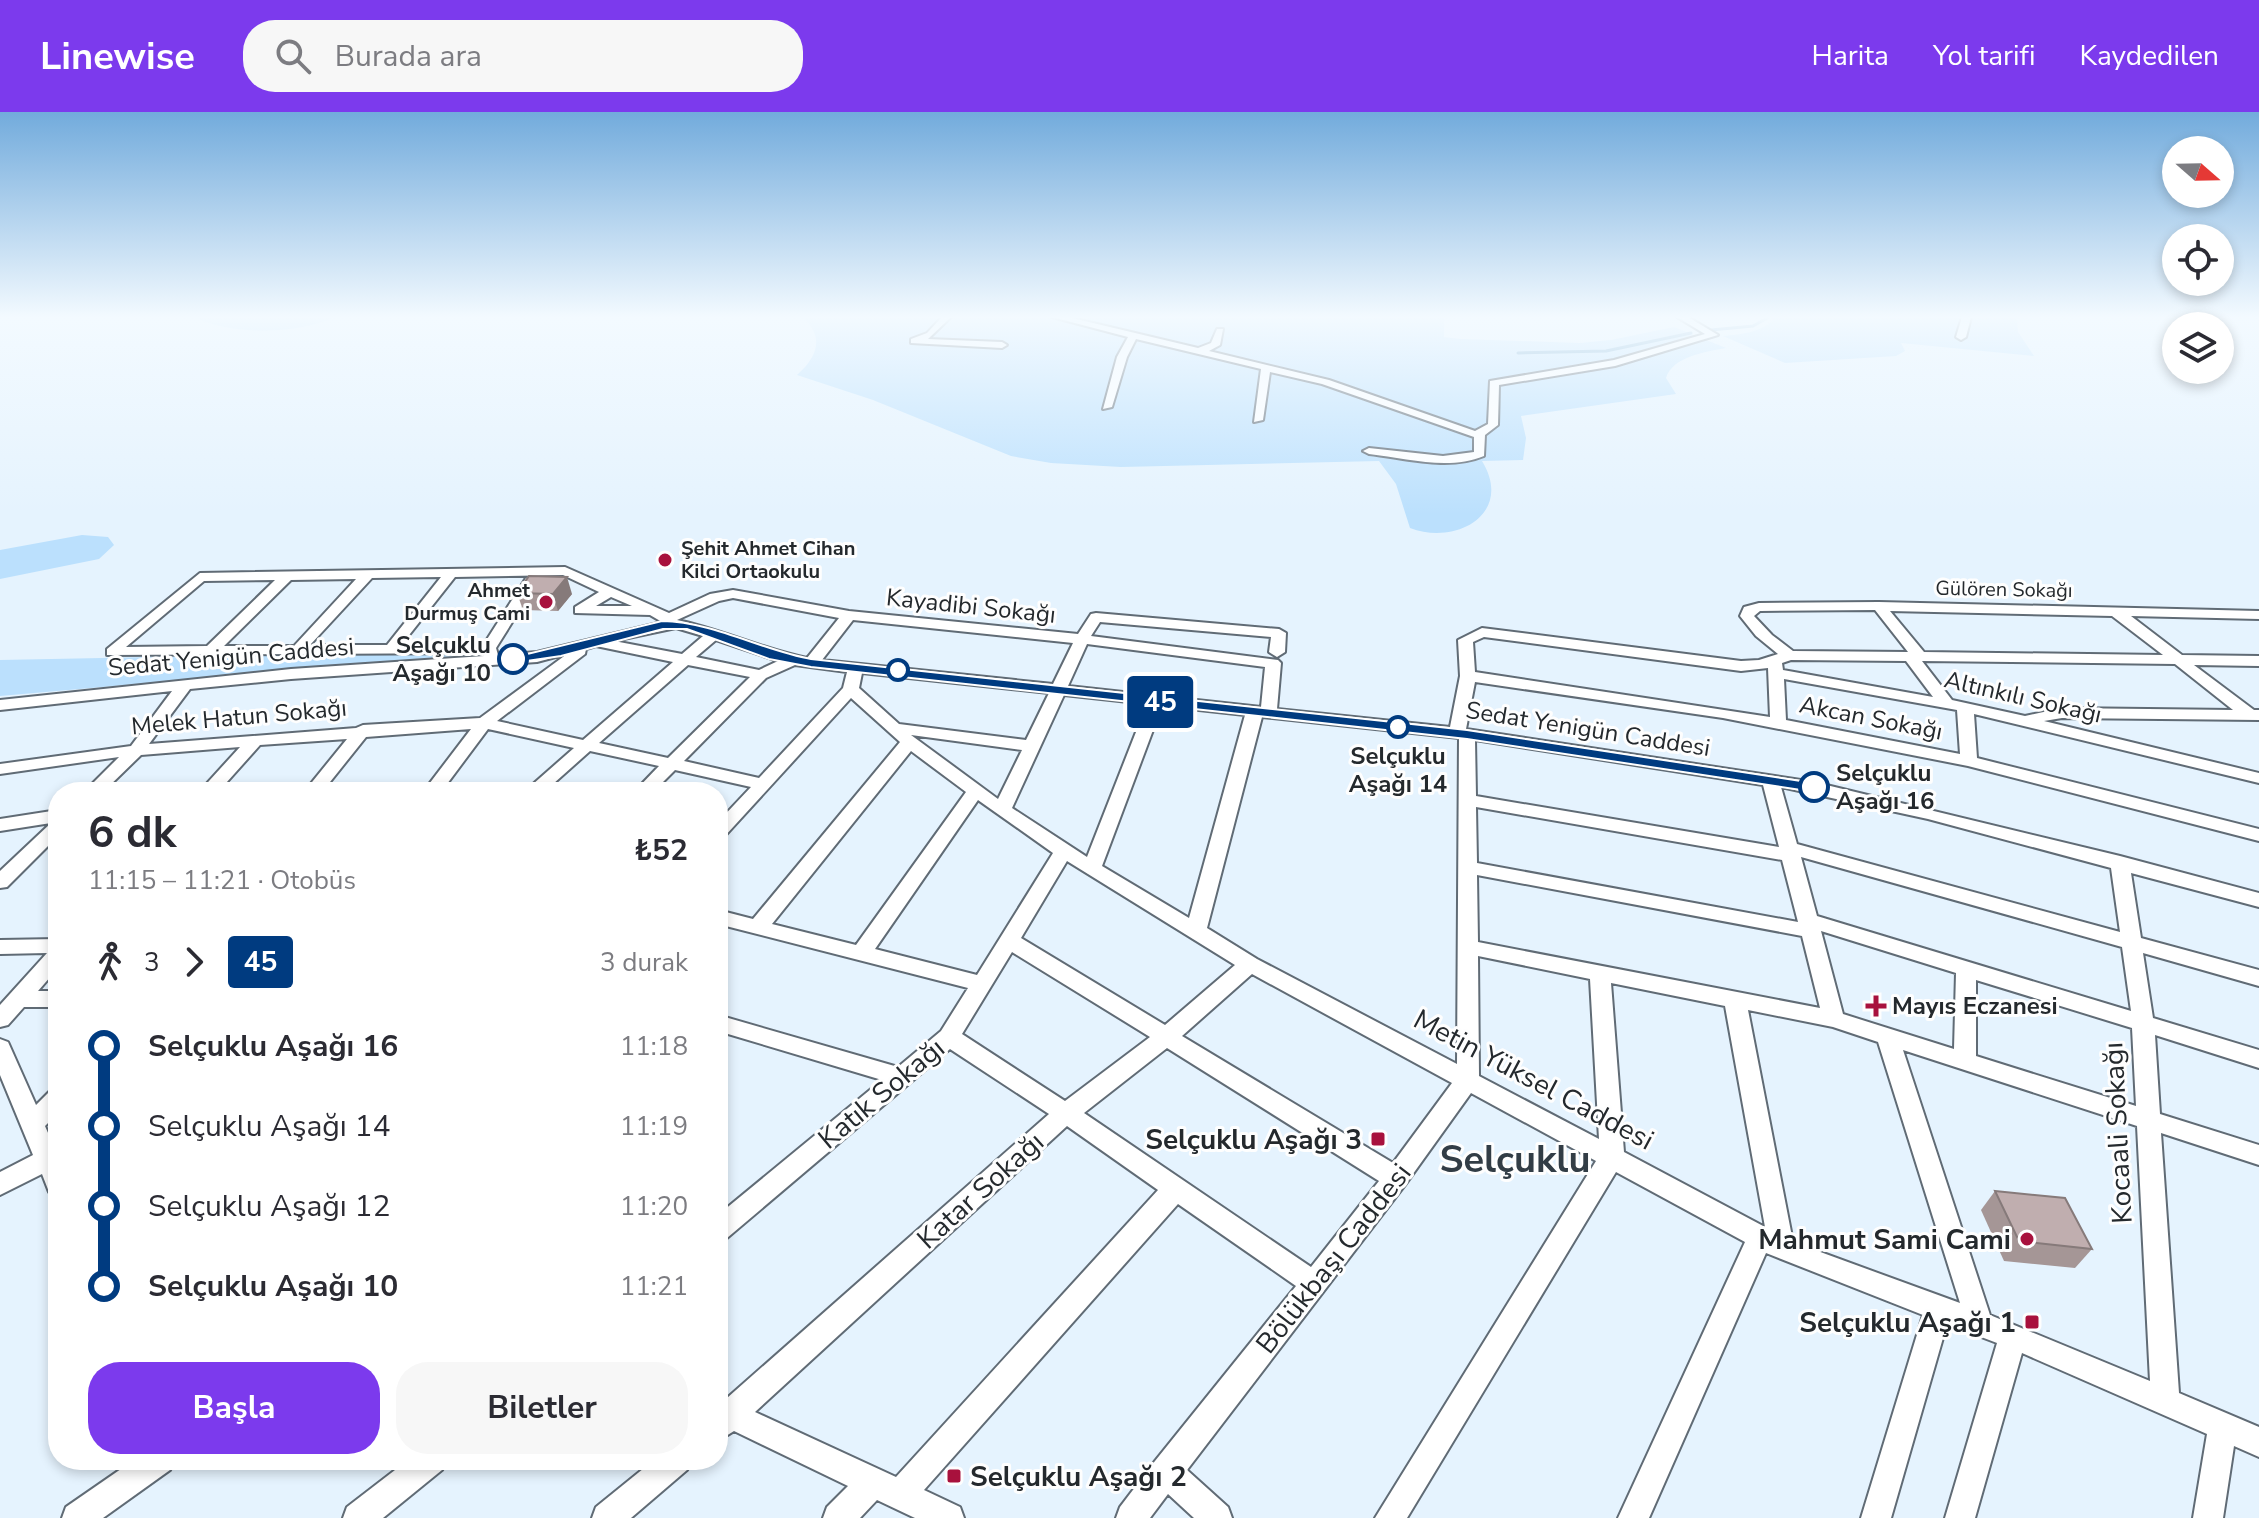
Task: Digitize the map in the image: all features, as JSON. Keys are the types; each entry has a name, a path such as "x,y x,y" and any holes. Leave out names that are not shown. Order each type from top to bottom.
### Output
{"street":[{"path":"1107,407 1114,383"},
{"path":"1258,420 1264,383"},
{"path":"1327,383 1462,432 1479,434 1493,425 1496,383"},
{"path":"1369,451 1449,459 1474,458 1480,454 1479,434"},
{"path":"537,571 491,654 391,649 112,652 200,577 452,572 537,571 565,571 654,611 669,621"},
{"path":"391,649 452,572"},
{"path":"298,650 368,574"},
{"path":"211,651 288,575"},
{"path":"610,591 580,610 654,611"},
{"name":"Kayadibi Sokağı","path":"669,621 715,597 733,594 849,615 1275,657"},
{"path":"1879,606 1947,704"},
{"name":"Gülören Sokağı","path":"1780,664 1768,640 1747,616 1749,610 1759,607 1879,606 2259,615"},
{"path":"2116,612 2176,660 2255,715"},
{"path":"811,663 849,615"},
{"path":"1002,810 1082,639 1095,618 1104,615 1279,633 1261,713 1196,931"},
{"name":"Sedat Yenigün Caddesi","path":"0,705 491,654 537,657 669,621 689,625 774,656 811,663 1462,734 1771,781 1914,810 2259,900"},
{"path":"1468,1079 1467,800 1462,734 1468,676 1465,640 1482,632 1741,666 1915,657 2259,661"},
{"path":"544,782 714,634"},
{"path":"440,782 484,723 592,644 761,675"},
{"path":"653,782 761,675 793,660"},
{"path":"1778,724 1780,664"},
{"name":"Altınkılı Sokağı","path":"1780,664 2259,778"},
{"path":"728,822 851,689 856,667"},
{"name":"Akcan Sokağı","path":"1468,676 1778,724 1969,761 2259,835"},
{"path":"103,782 136,750 186,684"},
{"name":"Metin Yüksel Caddesi","path":"851,689 902,735 1034,833 1250,964 1771,1243 2013,1336 2259,1442"},
{"path":"1092,868 1156,701"},
{"path":"1965,707 1969,761"},
{"path":"2024,720 2062,713 2255,715"},
{"name":"Melek Hatun Sokağı","path":"0,769 136,750 484,723 763,784"},
{"path":"321,782 363,730"},
{"path":"758,927 902,735 1033,746"},
{"path":"217,782 255,741"},
{"path":"1771,781 1834,1019"},
{"path":"862,952 976,790"},
{"path":"1467,800 1790,851 2259,978"},
{"path":"0,825 48,818"},
{"path":"0,882 48,836"},
{"name":"Katık Sokağı","path":"728,1222 949,1037 1065,849"},
{"name":"Kocaali Sokağı","path":"2120,862 2143,1023 2165,1401"},
{"path":"1467,867 1810,926 1966,969 2259,1059"},
{"path":"728,920 982,984"},
{"path":"1009,940 1396,1178"},
{"path":"0,947 48,946"},
{"path":"1468,947 1834,1019 2259,1155"},
{"name":"Katar Sokağı","path":"728,1413 1066,1113 1165,1038 1250,964"},
{"path":"0,1019 48,966"},
{"path":"1965,1059 1966,969"},
{"path":"1390,1518 1612,1157 1600,973"},
{"path":"19,999 48,999"},
{"path":"1633,1518 1771,1243 1735,1000"},
{"path":"728,1026 902,1077"},
{"path":"1887,1034 1980,1324"},
{"path":"949,1037 1066,1113 1313,1283"},
{"path":"0,1048 48,1154"},
{"name":"Bölükbaşı Caddesi","path":"1131,1518 1396,1178 1468,1079"},
{"path":"33,1123 48,1108"},
{"path":"0,1184 48,1164"},
{"path":"838,1518 887,1488 1175,1189"},
{"path":"1876,1518 1938,1308"},
{"path":"1960,1518 2013,1336"},
{"path":"728,1419 949,1518"},
{"path":"2208,1518 2223,1425"},
{"path":"77,1518 146,1470"},
{"path":"358,1518 419,1470"},
{"path":"607,1518 665,1470"},
{"path":"1166,1472 1217,1518"}],"shaded area":[{"path":"820,383 1669,383 1676,394 1521,416 1526,438 1523,460 1482,461 1490,480 1491,496 1486,510 1476,521 1446,532 1410,528 1396,484 1379,461 1121,467 1051,463 1011,456 873,400"},
{"path":"82,535 108,537 114,545 99,559 0,579 0,550"},
{"path":"472,651 480,654 0,696 0,660"}],"building":[{"path":"529,576 567,577 553,594 517,593"},
{"path":"1995,1191 2065,1198 2092,1249 2019,1241"}],"bus line":[{"name":"45","path":"513,659 561,652 662,625 689,625 774,656 811,663 898,670 1205,707 1467,734 1814,787"}],"place":[{"name":"Şehit Ahmet Cihan Kilci Ortaokulu","path":"665,560"},
{"name":"Ahmet Durmuş Cami","path":"546,602"},
{"name":"Selçuklu Aşağı 10","path":"513,659"},
{"name":"Selçuklu Aşağı 14","path":"1398,727"},
{"name":"Selçuklu Aşağı 16","path":"1814,787"},
{"name":"Mayıs Eczanesi","path":"1876,1006"},
{"name":"Selçuklu Aşağı 3","path":"1378,1139"},
{"name":"Mahmut Sami Cami","path":"2027,1239"},
{"name":"Selçuklu Aşağı 1","path":"2032,1322"},
{"name":"Selçuklu Aşağı 2","path":"954,1476"}],"district":[{"name":"Selçuklu","path":"1515,1159"}]}
